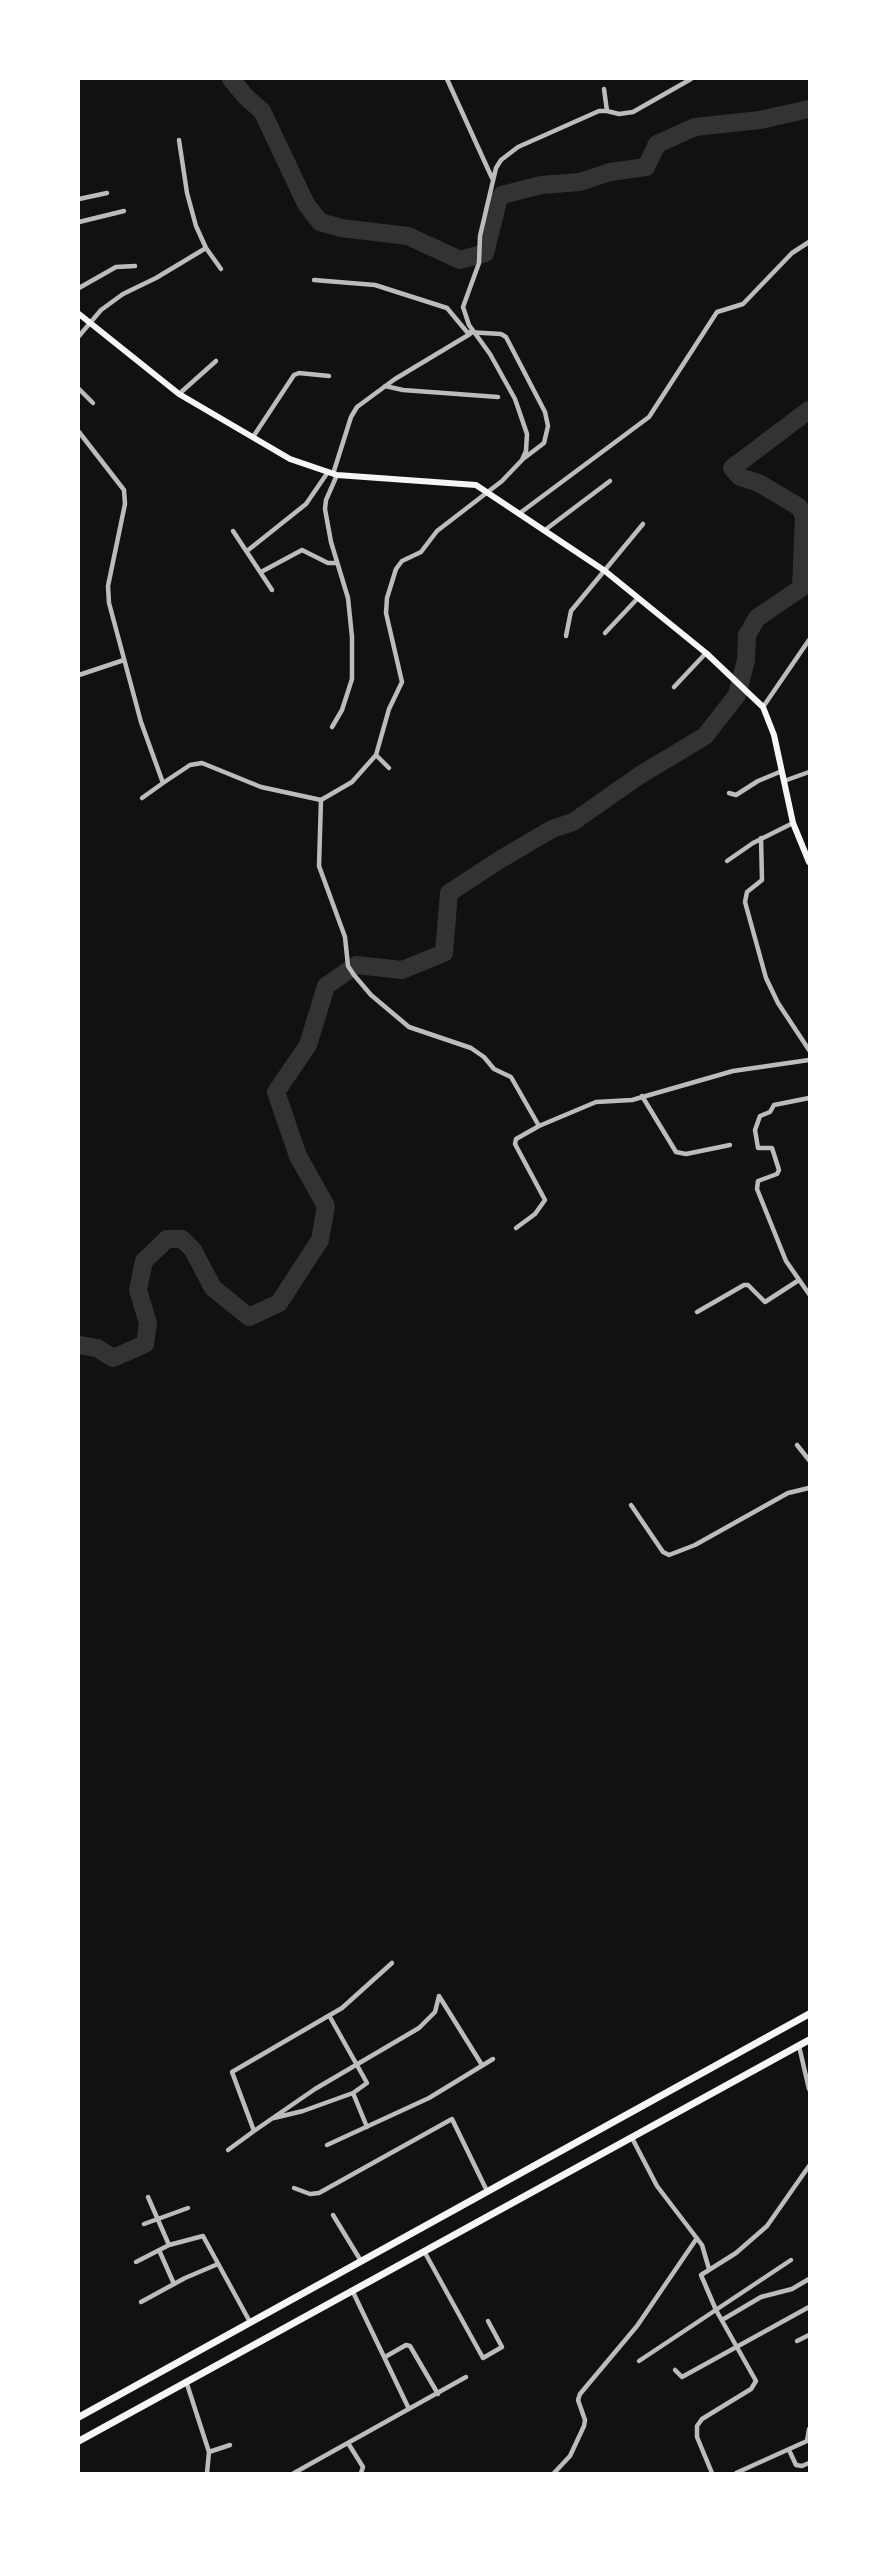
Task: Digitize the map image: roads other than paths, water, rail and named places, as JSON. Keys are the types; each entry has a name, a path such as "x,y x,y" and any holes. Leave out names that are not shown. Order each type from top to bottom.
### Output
{"highway":[{"path":"79,2417 809,2014"},
{"path":"79,2441 809,2040"}],"main road":[{"path":"79,314 179,394 290,459 332,473 476,485 605,571 706,653 763,707 769,720 793,823 809,862"}],"street":[{"path":"447,79 492,179"},
{"path":"522,460 528,444 515,398 473,334 463,303 479,263 479,245 492,179 501,160 517,147 590,115 607,111 619,114 634,111 691,79"},
{"path":"604,89 607,111"},
{"path":"179,140 187,193 196,226 206,248 221,269"},
{"path":"79,199 107,193"},
{"path":"79,222 124,211"},
{"path":"520,513 649,416 717,312 743,304 792,253 809,243"},
{"path":"79,336 88,322 123,294 206,248"},
{"path":"79,288 116,267 135,266"},
{"path":"142,798 190,765 202,763 261,787 321,800 352,782 376,755 389,709 402,682 386,613 387,598 396,569 402,561 421,552 437,531 488,492 522,460 537,451 548,435 545,412 509,340 501,334 473,334 464,330 444,307 370,284 314,280"},
{"path":"332,727 342,710 352,679 352,637 348,598 325,509 332,473 357,407 385,386 473,334"},
{"path":"179,394 216,361"},
{"path":"253,437 294,375 299,373 329,376"},
{"path":"385,386 403,390 498,397"},
{"path":"79,389 93,403"},
{"path":"79,432 124,490 125,504 108,586 111,613 141,722 163,783"},
{"path":"247,551 306,504 332,473"},
{"path":"545,530 610,481"},
{"path":"566,636 571,611 643,524"},
{"path":"233,531 272,590"},
{"path":"261,572 302,550 328,563 337,563"},
{"path":"605,633 638,598"},
{"path":"763,707 809,640"},
{"path":"674,687 706,653"},
{"path":"79,675 124,660"},
{"path":"376,755 388,768"},
{"path":"729,793 736,795 758,781 782,771"},
{"path":"783,782 809,772"},
{"path":"321,800 319,866 347,943 348,966 354,975 371,995 409,1027 464,1044 479,1052 499,1072 511,1077 539,1126"},
{"path":"727,861 761,838 793,823"},
{"path":"761,838 762,880 747,892 745,902 766,978 778,1003 809,1050"},
{"path":"516,1228 535,1214 545,1200 515,1144 516,1139 539,1126 596,1102 617,1102 642,1097 733,1070 809,1060"},
{"path":"642,1097 676,1152 686,1154 730,1145"},
{"path":"809,1098 774,1105 770,1112 760,1116 755,1130 758,1148 772,1148 779,1170 777,1174 758,1181 756,1185 778,1243 809,1294"},
{"path":"697,1312 744,1284 765,1303 799,1280"},
{"path":"797,1445 809,1460"},
{"path":"631,1505 663,1552 669,1555 705,1539 788,1493 809,1488"},
{"path":"254,2131 232,2072 330,2017 391,1963"},
{"path":"228,2150 269,2120 426,2022 435,2012 439,1996 482,2065"},
{"path":"269,2120 303,2111 353,2092 368,2083 330,2017"},
{"path":"799,2046 809,2089"},
{"path":"327,2145 429,2098 493,2059"},
{"path":"353,2092 367,2127"},
{"path":"294,2188 310,2194 319,2193 452,2119 488,2191"},
{"path":"632,2138 657,2186 702,2245 709,2269"},
{"path":"712,2473 697,2437 697,2426 702,2419 755,2384 754,2374 716,2310 701,2275 736,2253 767,2226 809,2166"},
{"path":"148,2197 169,2245"},
{"path":"144,2224 188,2208"},
{"path":"333,2215 361,2261"},
{"path":"136,2262 169,2245 204,2236 250,2322"},
{"path":"554,2473 570,2456 584,2426 585,2420 578,2400 580,2394 637,2326 697,2238"},
{"path":"159,2250 174,2284"},
{"path":"424,2250 484,2358 502,2347 488,2321"},
{"path":"639,2361 791,2260"},
{"path":"141,2302 218,2264"},
{"path":"722,2320 761,2297 792,2289 809,2279"},
{"path":"352,2290 410,2409"},
{"path":"675,2371 682,2377 809,2307"},
{"path":"797,2341 809,2335"},
{"path":"385,2357 406,2345 410,2346 438,2394"},
{"path":"294,2473 466,2377"},
{"path":"186,2380 209,2452 207,2473"},
{"path":"736,2473 807,2441 809,2429"},
{"path":"348,2443 363,2468 361,2473"},
{"path":"209,2452 230,2445"},
{"path":"789,2450 796,2465 809,2463"}],"waterway":[{"path":"231,79 262,111 306,204 320,222 341,228 408,236 460,260 485,253 498,201 502,195 541,185 580,182 610,172 646,167 657,144 695,127 760,120 809,109"},
{"path":"79,1345 97,1348 113,1358 145,1344 148,1323 138,1290 144,1261 167,1239 182,1239 193,1250 213,1288 249,1317 279,1303 320,1240 326,1206 298,1156 276,1092 308,1045 326,986 356,965 402,970 444,953 449,893 552,829 573,822 640,775 705,736 737,695 746,660 747,635 757,618 801,588 804,516 799,507 759,483 740,477 732,468 809,410"}]}
